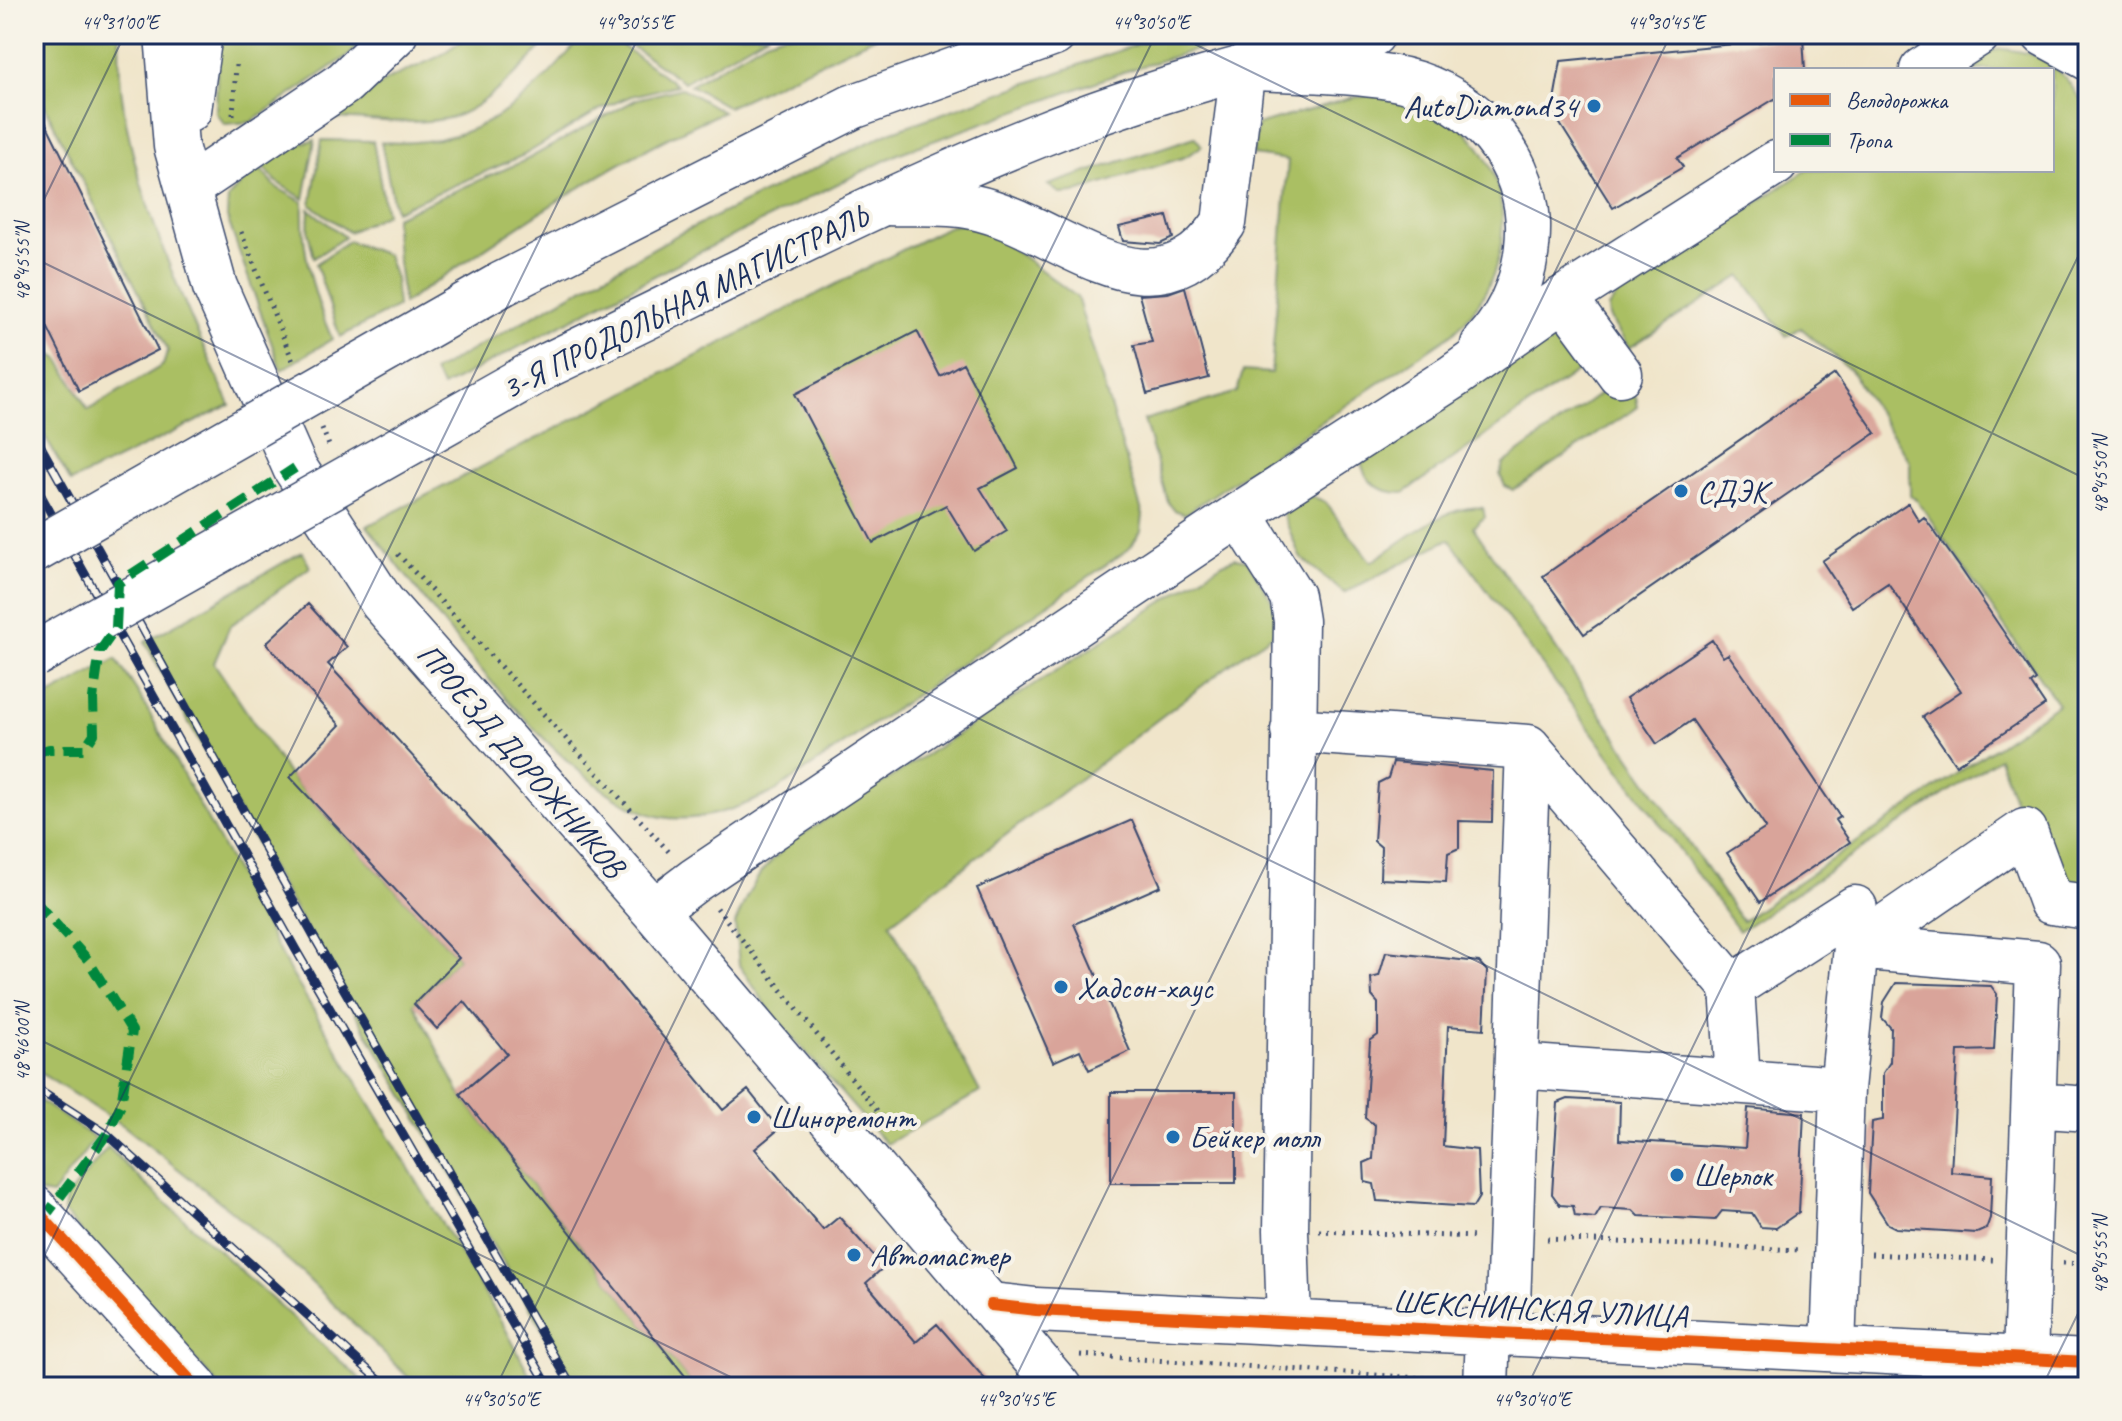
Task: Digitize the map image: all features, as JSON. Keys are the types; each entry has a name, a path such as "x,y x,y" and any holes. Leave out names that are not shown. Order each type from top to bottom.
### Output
{"main road":[{"name":"ПРОЕЗД ДОРОЖНИКОВ","path":"167,34 176,146 215,287 303,481 382,602 654,911 991,1305 1064,1371"},
{"path":"176,146 194,98 200,34"},
{"path":"188,188 344,83 395,34"},
{"path":"34,551 502,284 852,107 1011,34"},
{"path":"852,107 1054,34"},
{"name":"3-Я ПРОДОЛЬНАЯ МАГИСТРАЛЬ","path":"34,655 548,365 886,203 1044,133 1243,67 1373,34"},
{"path":"1925,68 1978,34"},
{"path":"2044,34 2088,58"},
{"path":"886,203 971,206 1039,230 1088,256 1131,272 1151,272 1185,262 1212,240 1224,223 1243,67 1390,77 1416,84 1466,109 1501,140 1523,184 1527,213 1526,261 1518,288 1497,330 1454,376"},
{"path":"654,911 695,880 1240,514 1454,376 1564,298 1774,164"},
{"path":"1564,298 1620,374"},
{"path":"1240,514 1292,596 1296,621 1286,1230 1289,1322"},
{"path":"1293,730 1528,747 1732,987 1738,1081"},
{"path":"1486,1385 1498,1333 1511,1238 1528,747"},
{"path":"1856,947 2025,831 2051,902 2088,907"},
{"path":"1732,987 1855,908 1856,947 1842,1089 1833,1349"},
{"path":"1856,947 2038,963 2025,1359"},
{"path":"1517,1066 1842,1089"},
{"path":"2034,1105 2088,1109"},
{"path":"34,1208 196,1387"},
{"name":"ШЕКСНИНСКАЯ УЛИЦА","path":"991,1305 2088,1362"}],"path":[{"path":"695,880 899,1138"},
{"path":"1286,1230 2088,1264"},
{"path":"1064,1371 1582,1387"}],"green space":[{"path":"34,34 120,34 120,79 138,175 172,272 230,405 71,482 34,418 34,337 41,347 60,360 88,410 163,365 168,350 34,85"},
{"path":"218,34 363,34 352,53 251,122 225,124 216,113"},
{"path":"471,34 551,36 497,90 461,114 415,122 331,118 389,79 438,57"},
{"path":"584,34 606,34 677,85 631,96 601,109 524,155 395,211 381,142 444,138 497,117 542,81"},
{"path":"614,34 767,34 684,82"},
{"path":"784,34 881,34 728,107 690,85 766,40"},
{"path":"1166,34 1248,34 1126,71 900,153 694,255 443,387 433,372 679,234 890,132"},
{"path":"2003,49 2034,55 2055,67 2088,111 2080,302 2088,319 2088,907 2051,902 1999,758 1739,931 1449,539 1344,593 1300,557 1283,514 1311,496 1324,501 1371,562 1439,518 1469,508 1483,508 1485,517 1473,527 1742,921 2058,704 1917,500 1910,496 1910,462 1850,370 1801,328 1786,336 1741,276 1629,348 1609,317 1608,308 1621,290 1804,172 2054,172 2054,68 1961,68 1989,51"},
{"path":"682,88 723,112 599,176 403,304 395,217 526,160 637,99"},
{"path":"1381,94 1420,104 1448,116 1477,145 1492,171 1500,199 1502,228 1498,258 1488,286 1473,311 1452,334 1185,514 1174,510 1168,502 1144,420 1237,392 1243,371 1271,373 1288,160 1253,155 1257,125 1351,98"},
{"path":"1195,137 1202,146 1185,157 1074,193 1061,194 1048,185"},
{"path":"315,140 304,199 278,183 261,165 286,146"},
{"path":"322,140 373,141 386,214 349,232 311,205"},
{"path":"257,166 276,187 303,202 304,238 310,272 332,339 281,370 227,217 228,198"},
{"path":"309,209 345,237 314,258 308,232"},
{"path":"966,222 1001,240 1077,297 1143,515 1141,531 1129,549 774,792 734,808 690,818 662,817 624,803 584,775 543,738 502,694 367,526 947,227"},
{"path":"348,241 387,255 395,279 397,307 340,337 316,264"},
{"path":"1537,340 1555,343 1571,351 1582,358 1582,368 1404,493 1382,489 1371,482 1361,462 1367,454"},
{"path":"1608,388 1628,390 1636,397 1638,407 1513,490 1505,486 1500,475 1503,464"},
{"path":"302,552 310,567 230,626 214,663 290,777 459,958 414,1004 460,1094 694,1387 576,1387 303,923 145,642"},
{"path":"1235,558 1247,560 1287,625 1240,657 890,923 980,1092 886,1144 773,1015 739,965 735,924 761,872 789,843"},
{"path":"116,659 139,694 290,971 504,1326 536,1387 418,1387 305,1276 234,1213 124,1126 34,1069 34,704"},
{"path":"34,1097 95,1138 52,1195 34,1192"},
{"path":"108,1147 369,1387 220,1387 64,1213 66,1198"}],"building":[{"path":"1803,37 1805,68 1774,68 1774,99 1677,158 1683,167 1613,208 1552,111 1561,61"},
{"path":"34,99 158,350 79,391 34,300"},
{"path":"1167,216 1173,238 1160,244 1123,241 1119,227"},
{"path":"1185,287 1209,378 1147,394 1134,345 1152,342 1139,295 1168,293"},
{"path":"917,331 940,376 963,363 1018,468 980,488 1007,531 974,551 946,505 873,543 795,394"},
{"path":"1835,374 1876,433 1584,634 1543,576"},
{"path":"1908,503 1919,521 1924,517 1959,566 2036,680 2031,684 2045,705 1956,765 1923,717 1961,691 1888,583 1852,607 1822,561"},
{"path":"308,604 347,647 328,664 598,958 723,1110 748,1090 779,1129 755,1149 823,1230 839,1217 884,1267 866,1283 916,1342 937,1324 992,1387 694,1387 460,1094 507,1054 464,1001 437,1029 414,1004 459,958 290,777 340,725 266,643"},
{"path":"1712,640 1723,657 1728,654 1763,703 1840,817 1835,820 1850,842 1760,902 1727,853 1766,828 1692,720 1657,744 1626,698"},
{"path":"1393,762 1493,771 1492,822 1459,821 1459,848 1448,853 1446,882 1380,879 1381,847 1374,841 1378,783 1388,778"},
{"name":"Хадсон-хаус","path":"1132,820 1161,886 1074,924 1130,1051 1089,1070 1080,1050 1053,1062 977,888"},
{"path":"1386,952 1479,962 1487,971 1484,1029 1448,1026 1443,1146 1477,1150 1479,1197 1473,1207 1377,1201 1374,1184 1365,1182 1364,1163 1373,1159 1375,1125 1365,1118 1370,1041 1378,1035 1378,1003 1372,996 1371,978 1379,976"},
{"path":"1896,983 1991,986 1997,994 1994,1050 1958,1051 1951,1172 1992,1176 1990,1218 1986,1229 1977,1233 1896,1228 1888,1224 1868,1193 1872,1122 1883,1120 1883,1073 1890,1062 1891,1028 1882,1018 1884,1002"},
{"name":"Бейкер молл","path":"1111,1092 1236,1092 1236,1183 1111,1183"},
{"name":"Шерлок","path":"1568,1099 1620,1102 1619,1140 1745,1148 1748,1108 1804,1113 1799,1212 1776,1228 1761,1227 1752,1213 1722,1211 1715,1220 1639,1216 1633,1210 1601,1208 1595,1218 1575,1216 1573,1206 1560,1205 1552,1194 1558,1103"}],"railway":[{"path":"34,434 314,937 572,1387"},
{"path":"34,483 296,950 549,1387"},
{"path":"34,1087 107,1134 387,1387"}],"marked path":[{"path":"34,753 49,749 84,749 94,734 93,699 100,651 116,628 118,583 295,468"},
{"path":"34,900 88,960 132,1031 121,1105 107,1134 44,1218"}],"cycle path":[{"path":"34,1208 196,1387"},
{"path":"991,1305 1036,1310 2088,1362"}],"place":[{"name":"AutoDiamond34","path":"1594,106"},
{"name":"СДЭК","path":"1681,491"},
{"name":"Хадсон-хаус","path":"1061,987"},
{"name":"Шиноремонт","path":"754,1117"},
{"name":"Бейкер молл","path":"1173,1137"},
{"name":"Шерлок","path":"1677,1175"},
{"name":"Автомастер","path":"854,1255"}]}
